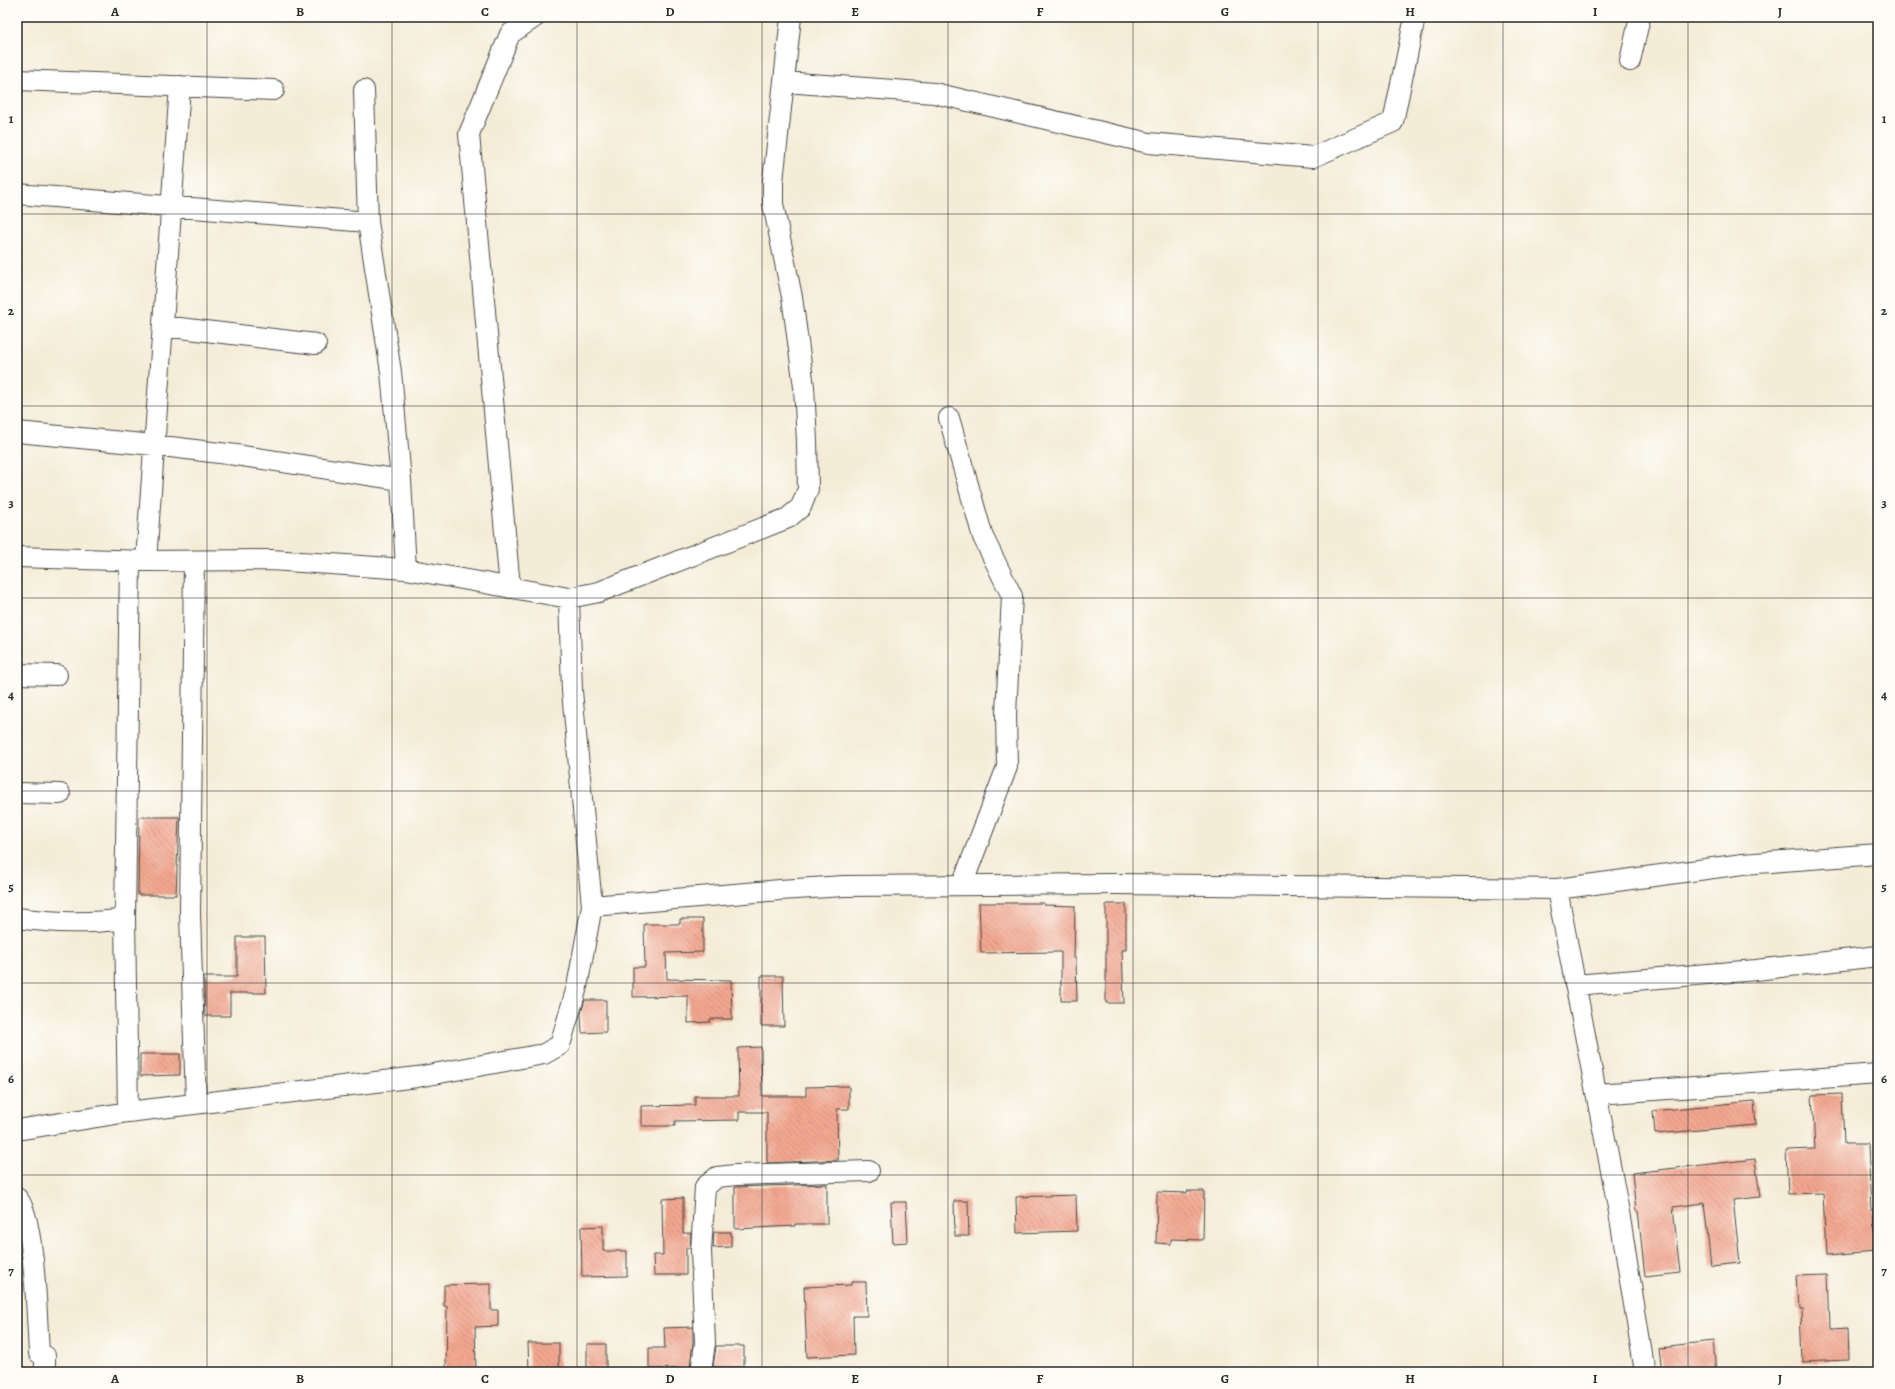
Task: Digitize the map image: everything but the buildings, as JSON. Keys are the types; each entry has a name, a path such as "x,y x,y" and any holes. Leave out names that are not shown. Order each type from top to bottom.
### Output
{"street":[{"path":"510,588 469,134 510,34 534,17"},
{"path":"17,557 194,562 271,560 406,569 569,598 599,592 788,518 801,507 808,489 804,387 792,297 773,204 773,181 791,17"},
{"path":"784,82 934,93 1149,143 1313,157 1393,122 1415,17"},
{"path":"1630,61 1640,17"},
{"path":"17,80 274,90"},
{"path":"128,1112 125,920 138,561 154,445 180,86"},
{"path":"364,90 368,222 391,372 401,480 406,569"},
{"path":"17,194 368,222"},
{"path":"163,326 316,344"},
{"path":"949,418 983,537 1012,596 1006,714 1008,768 962,885"},
{"path":"17,432 236,454 401,480"},
{"path":"194,562 190,914 196,1103"},
{"path":"17,1130 128,1112 417,1076 544,1054 560,1045 576,987 592,906 572,691 569,598"},
{"path":"17,674 57,675"},
{"path":"17,793 60,794"},
{"path":"592,906 808,888 962,885 1116,884 1557,889 1743,864 1878,854"},
{"path":"1557,889 1597,1094 1645,1372"},
{"path":"17,918 55,923 91,923 125,920"},
{"path":"1576,985 1756,970 1878,956"},
{"path":"1597,1094 1878,1074"},
{"path":"701,1372 705,1343 701,1251 705,1187 717,1177 736,1175 869,1171"},
{"path":"17,1198 21,1202 30,1234 39,1353 45,1356 45,1372"}]}
